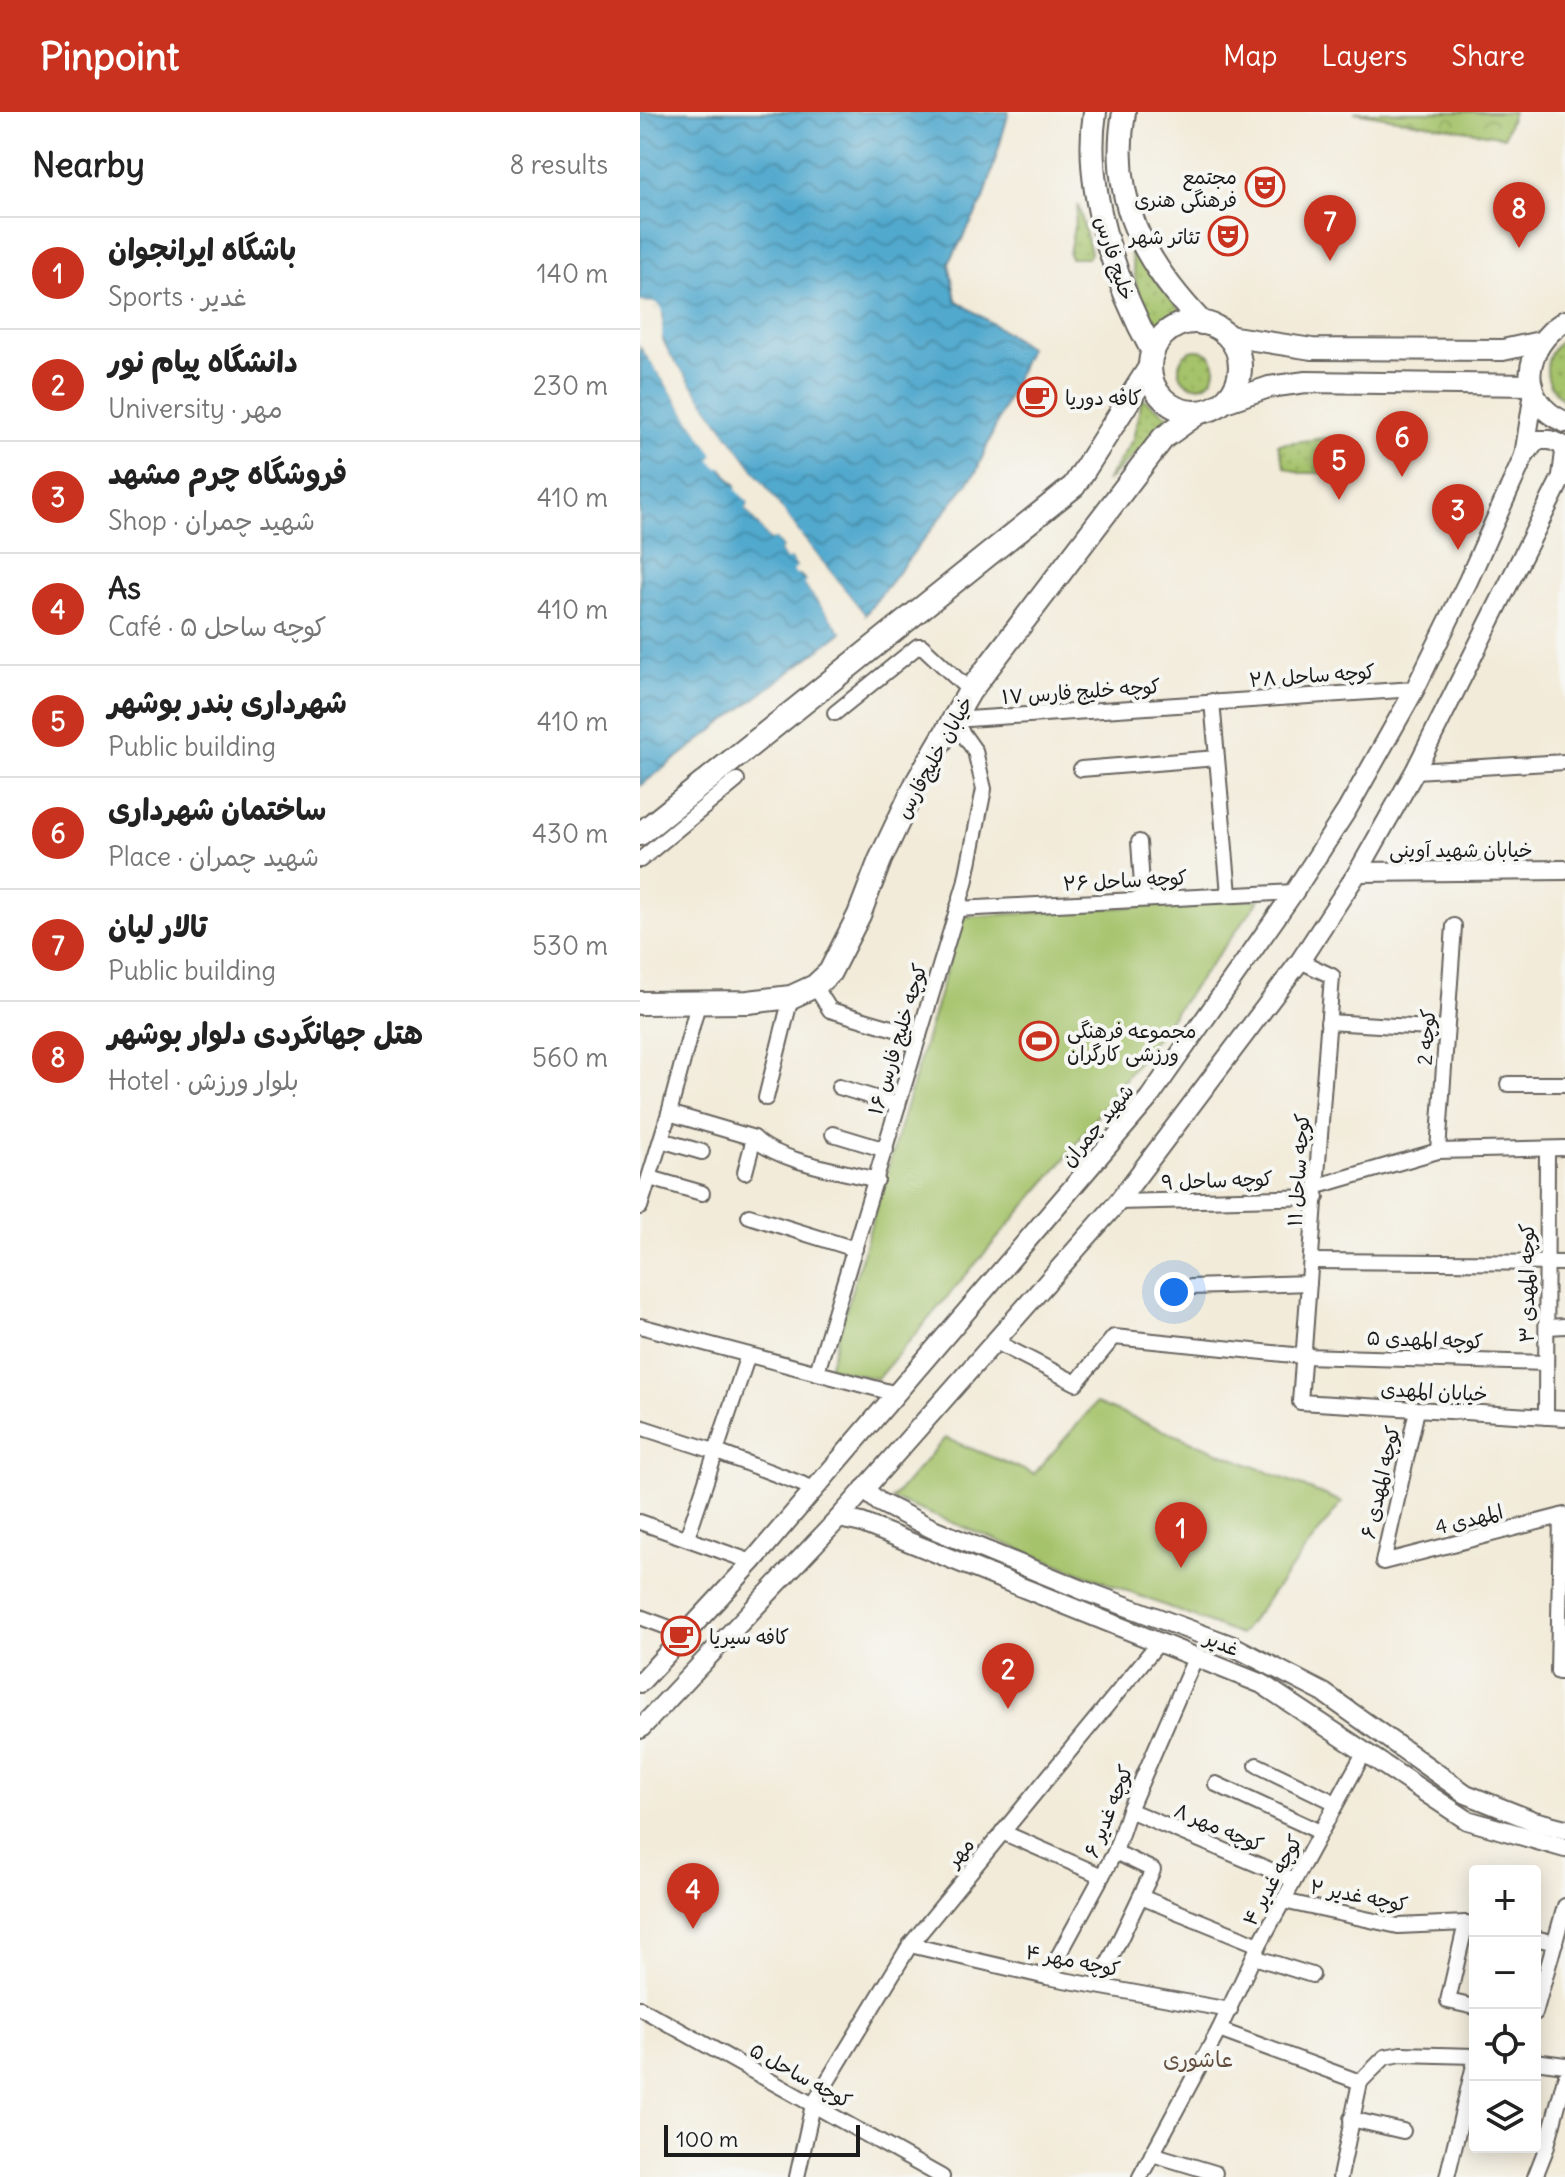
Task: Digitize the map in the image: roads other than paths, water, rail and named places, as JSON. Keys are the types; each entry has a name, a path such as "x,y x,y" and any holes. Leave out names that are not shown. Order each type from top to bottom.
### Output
{"main road":[{"name":"خلیج فارس","path":"1095,112 1092,165 1100,215 1151,359"},
{"name":"خلیج فارس","path":"1124,112 1119,168 1138,238 1175,295 1202,323"},
{"path":"1565,321 1540,342 1533,358 1533,388 1543,407 1565,422"},
{"path":"640,834 1074,486 1151,359 1160,338 1172,329 1186,323 1216,327 1237,348 1241,362 1240,377 1225,402"},
{"path":"1228,336 1312,349 1503,350 1540,342"},
{"path":"1151,359 1152,381 1159,395 1170,405 1198,413 1269,387 1306,382 1533,388"},
{"name":"خیابان خلیج‌فارس","path":"640,1003 699,1000 748,1002 791,997 815,986 830,972 859,915 880,860 917,782 970,691 1163,438 1198,413"}],"street":[{"name":"شهید چمران","path":"640,1683 752,1562 1149,1098 1294,892 1347,810 1415,689 1468,581 1524,456 1533,388"},
{"path":"640,1729 839,1518 1118,1202 1300,961 1358,872 1415,771 1564,474 1565,452 1561,444 1537,440 1524,456"},
{"path":"835,713 918,646 943,664 970,691"},
{"name":"کوچه ساحل ۲۸","path":"1212,701 1415,689"},
{"path":"1212,701 1229,894"},
{"name":"کوچه خلیج فارس ۱۷","path":"953,720 1212,701"},
{"name":"کوچه خلیج فارس ۱۶","path":"817,1372 957,909 984,789 975,751 953,720"},
{"path":"1081,769 1217,758"},
{"path":"1415,771 1565,762"},
{"path":"640,860 737,780"},
{"path":"1139,842 1143,899"},
{"name":"خیابان شهید آوینی","path":"1358,872 1565,870"},
{"name":"کوچه ساحل ۲۶","path":"957,909 1294,892"},
{"name":"کوچه 2","path":"1438,1151 1454,926"},
{"name":"کوچه ساحل ۱۱","path":"1300,961 1332,976 1300,1402"},
{"path":"815,986 830,1010 919,1036"},
{"path":"766,1098 791,997"},
{"path":"640,1205 669,1113 699,1000"},
{"path":"1328,1022 1446,1029"},
{"path":"1508,1084 1565,1084"},
{"path":"839,1087 898,1105"},
{"path":"669,1113 754,1138 764,1148 806,1162 877,1180"},
{"path":"833,1134 886,1150"},
{"path":"745,1172 754,1138"},
{"path":"661,1140 702,1152"},
{"name":"کوچه ساحل ۹","path":"1118,1202 1318,1192 1438,1151 1565,1148"},
{"name":"کوچه المهدی ۳","path":"1546,1417 1547,1149"},
{"path":"640,1152 656,1158"},
{"path":"650,1178 702,1193"},
{"path":"749,1216 855,1249"},
{"path":"1311,1261 1565,1263"},
{"path":"1191,1287 1309,1283"},
{"path":"640,1326 897,1394"},
{"path":"1547,1327 1565,1326"},
{"name":"کوچه المهدی ۵","path":"996,1342 1076,1383 1114,1337 1303,1356 1546,1363"},
{"path":"687,1538 748,1355"},
{"name":"خیابان المهدی","path":"1300,1402 1565,1418"},
{"name":"کوچه المهدی ۶","path":"1383,1562 1417,1410"},
{"path":"640,1427 815,1489"},
{"name":"غدیر","path":"864,1489 879,1502 933,1529 1080,1589 1233,1646 1324,1693 1466,1794 1534,1821 1565,1829"},
{"path":"889,1534 890,1520 894,1514 900,1513"},
{"path":"1562,1672 1563,1515"},
{"name":"المهدی 4","path":"1383,1562 1563,1515"},
{"name":"غدیر","path":"839,1518 889,1534 1262,1684 1467,1820 1565,1848"},
{"path":"640,1522 752,1562"},
{"path":"640,1617 686,1634"},
{"name":"مهر","path":"797,2177 813,2105 910,1945 1160,1641"},
{"name":"کوچه غدیر ۶","path":"1047,1977 1115,1852 1129,1810 1196,1656"},
{"name":"کوچه غدیر ۴","path":"1140,2177 1230,2010 1256,1951 1365,1751"},
{"path":"1257,1765 1336,1803"},
{"path":"1216,1784 1320,1832"},
{"name":"کوچه مهر ۸","path":"1129,1810 1294,1880"},
{"path":"1002,1832 1102,1876"},
{"path":"1098,1985 1153,1870 1115,1852"},
{"path":"1141,1897 1312,1975"},
{"name":"کوچه غدیر ۲","path":"1283,1901 1398,1926 1469,1924"},
{"path":"1536,2009 1565,1906"},
{"path":"1469,1931 1448,2001 1469,2006"},
{"name":"کوچه مهر ۴","path":"910,1945 1047,1977 1230,2010"},
{"name":"کوچه ساحل ۵","path":"640,2008 942,2177"},
{"path":"1219,2030 1360,2082"},
{"path":"1340,2177 1360,2082 1385,2057 1401,2054 1469,2059"},
{"path":"1541,2062 1565,2065"},
{"path":"1535,2177 1546,2149 1565,2078"},
{"path":"1447,2177 1470,2081"},
{"path":"1351,2119 1403,2131"},
{"path":"1152,2154 1215,2173"}],"water":[{"path":"640,112 1009,112 984,199 949,263 956,300 1029,348 976,472 865,615 802,537 669,354 660,333 663,315 651,302 640,302"},
{"path":"640,346 715,455 711,459 749,503 746,509 770,540 775,538 783,548 780,551 785,559 790,558 798,568 794,571 807,581 805,585 842,632 640,786"}],"place":[{"name":"مجتمع فرهنگی هنری","path":"1265,187"},
{"name":"تئاتر شهر","path":"1228,236"},
{"name":"هتل جهانگردی دلوار بوشهر","path":"1519,248"},
{"name":"تالار لیان","path":"1330,261"},
{"name":"کافه دوریا","path":"1037,397"},
{"name":"ساختمان شهرداری","path":"1402,477"},
{"name":"شهرداری بندر بوشهر","path":"1339,500"},
{"name":"فروشگاه چرم مشهد","path":"1458,550"},
{"name":"مجموعه فرهنگی ورزشی کارگران","path":"1039,1041"},
{"name":"باشگاه ایرانجوان","path":"1181,1568"},
{"name":"کافه سیریا","path":"681,1636"},
{"name":"دانشگاه پیام نور","path":"1008,1709"},
{"name":"As","path":"693,1929"}],"district":[{"name":"عاشوری","path":"1198,2059"}]}
